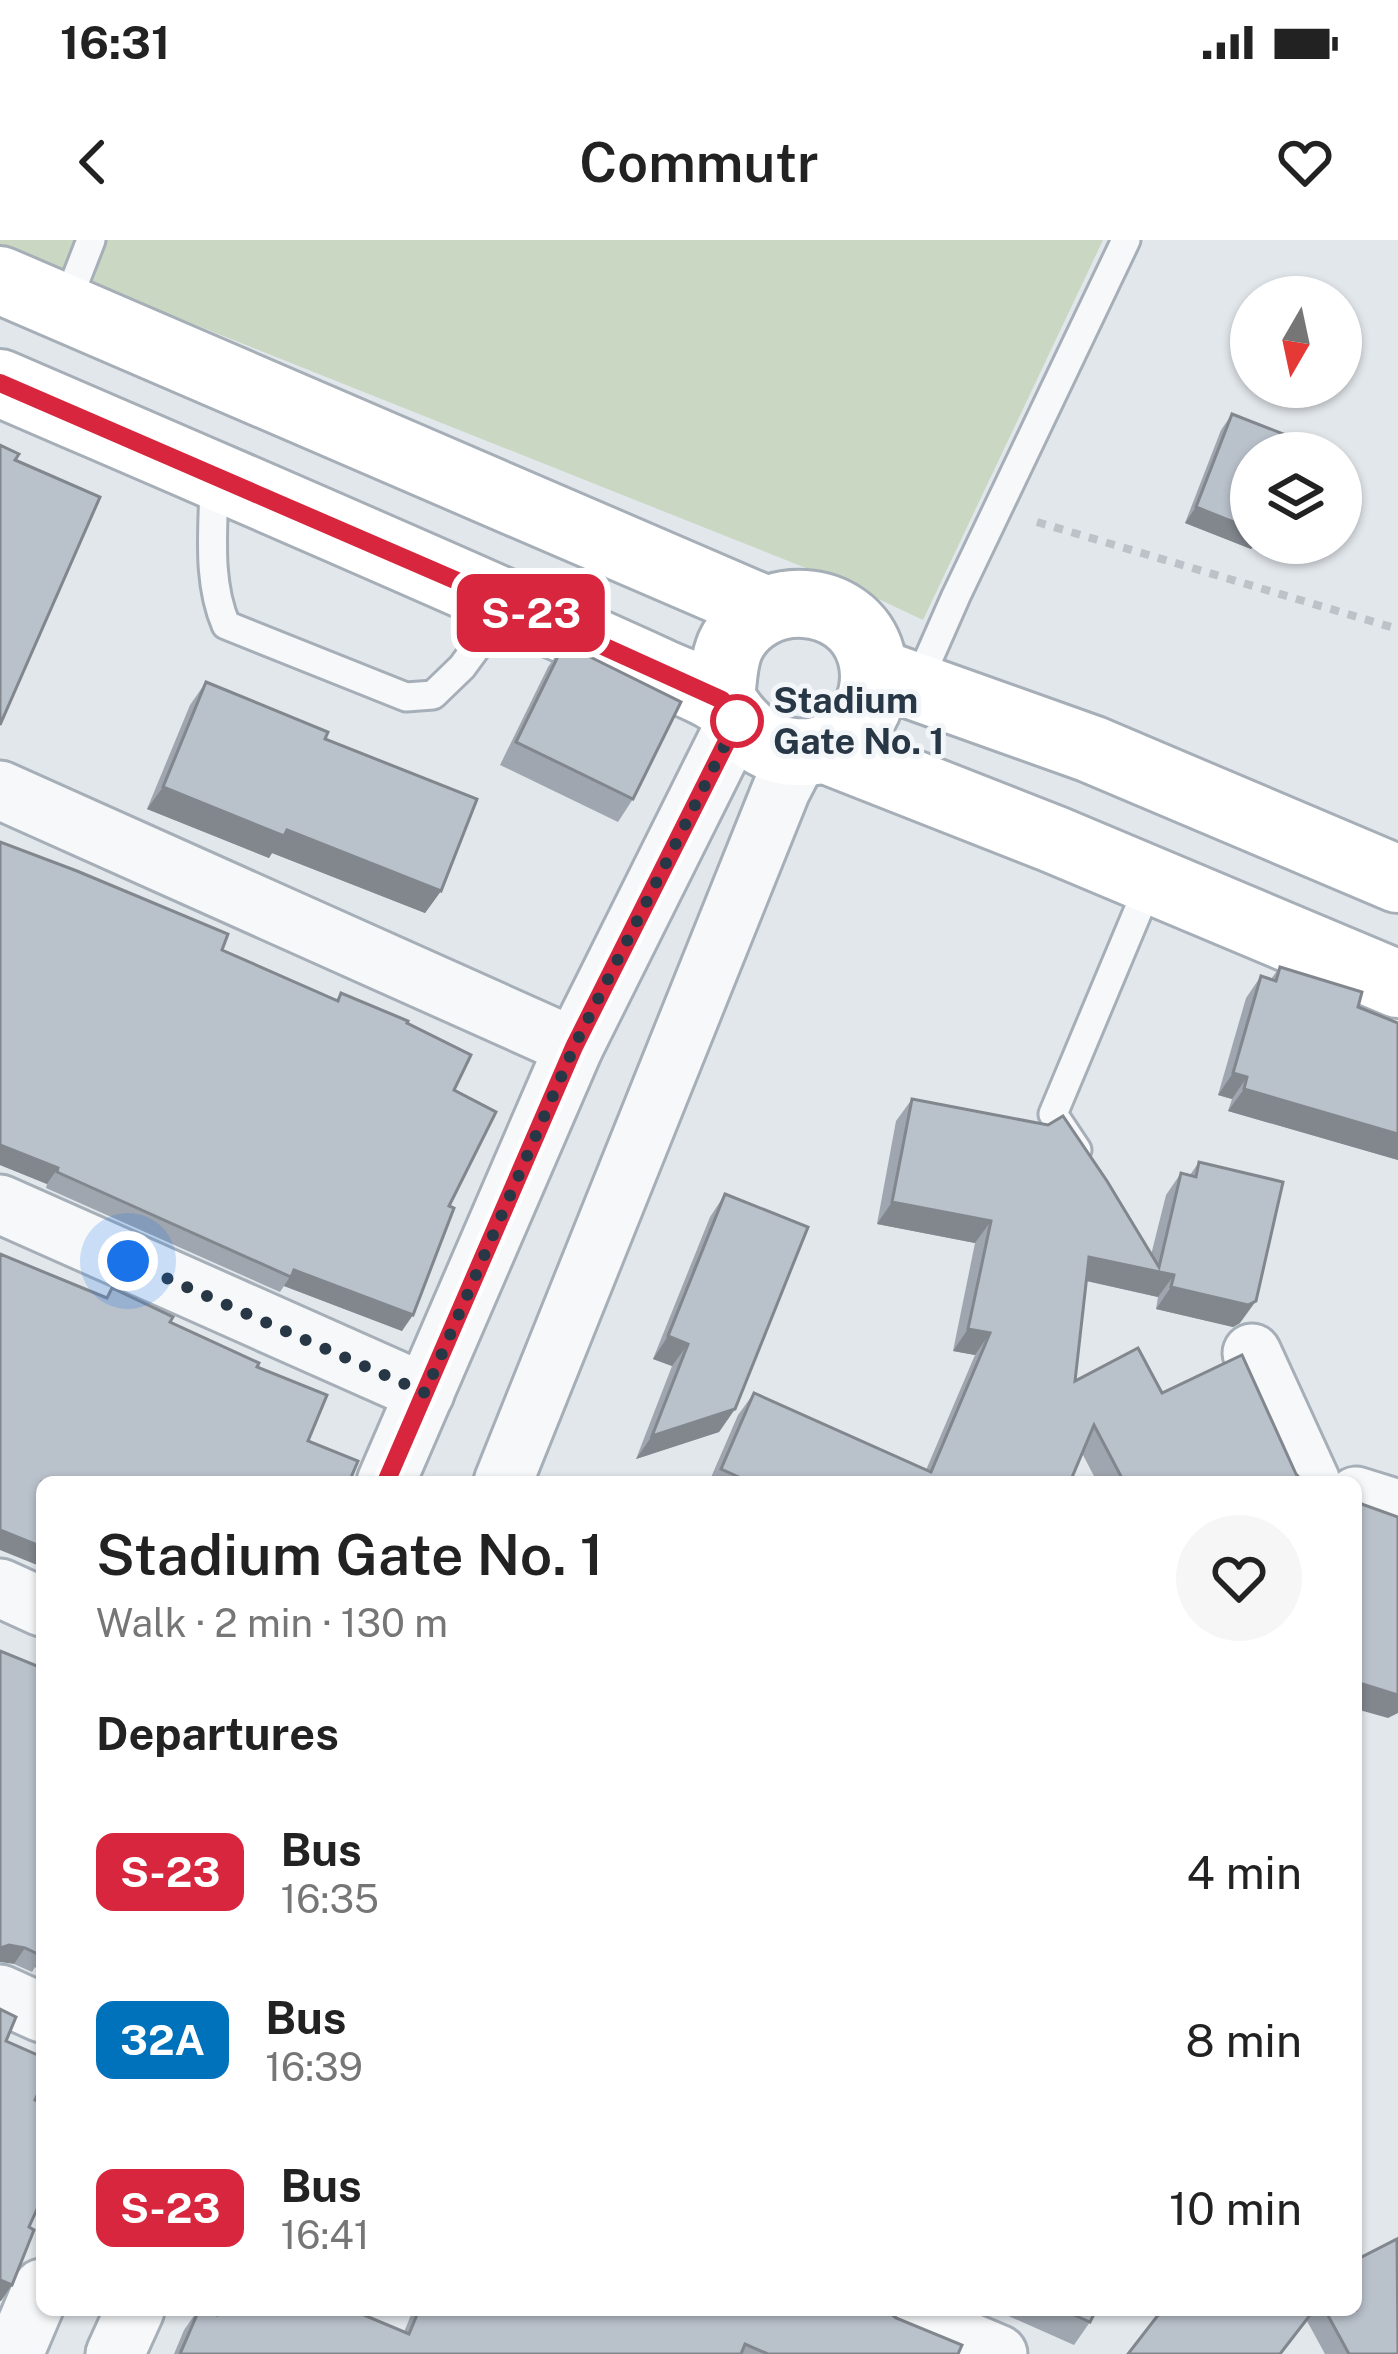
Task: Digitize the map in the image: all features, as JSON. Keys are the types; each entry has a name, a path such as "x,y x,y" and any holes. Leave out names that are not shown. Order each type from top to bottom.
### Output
{"main road":[{"path":"0,280 766,610"},
{"path":"0,383 508,603 729,710 754,738 776,749 812,751 1151,880 1398,984"},
{"path":"729,710 723,672 730,646 744,625 766,610 789,603 814,604 856,628 896,680 1090,749 1398,879"},
{"path":"812,751 846,738 863,719 873,697 896,680"}],"street":[{"path":"389,1476 574,1047 729,710"},
{"path":"505,1476 781,790 812,751"},
{"path":"0,790 574,1047"},
{"path":"0,1204 425,1393"},
{"path":"1252,1354 1308,1476"},
{"path":"1362,1498 1398,1509"},
{"path":"0,1588 36,1604"},
{"path":"0,1994 36,2010"},
{"path":"14,2354 36,2302"},
{"path":"115,2354 132,2316"},
{"path":"907,2316 998,2354"}],"lane":[{"path":"65,308 91,240"},
{"path":"896,680 1003,499 1126,240"},
{"path":"214,476 213,577 226,625 406,697 433,695 462,667 508,603"},
{"path":"1090,1170 1053,1114 1151,880"}],"path":[{"path":"1003,499 1038,522 1398,629"}],"green space":[{"path":"0,240 1103,240 923,620 851,586 0,247"}],"building":[{"path":"1232,414 1278,432 1230,432 1230,521 1196,507"},
{"path":"0,445 19,454 15,460 100,497 0,725"},
{"path":"564,644 681,702 633,799 516,742"},
{"path":"206,682 328,732 325,739 477,799 441,891 163,787"},
{"path":"0,842 228,934 222,950 338,1001 341,993 408,1021 471,1055 454,1090 496,1112 449,1206 454,1208 413,1315 294,1270 291,1277 0,1145"},
{"path":"1280,967 1362,992 1358,1007 1398,1023 1398,1134 1244,1089 1247,1077 1233,1073 1261,976 1276,981"},
{"path":"912,1099 1048,1125 1063,1116 1159,1267 1181,1173 1196,1177 1199,1162 1283,1182 1256,1301 1248,1305 1171,1287 1174,1275 1089,1257 1075,1381 1138,1348 1162,1393 1242,1355 1298,1476 1121,1476 1094,1425 1073,1476 737,1476 721,1469 754,1393 931,1472 990,1333 968,1329 991,1221 892,1202"},
{"path":"725,1194 808,1227 735,1409 652,1436 688,1344 668,1336"},
{"path":"0,1254 107,1298 112,1288 173,1317 170,1322 259,1363 257,1367 327,1395 308,1441 358,1461 352,1476 36,1476 36,1545 0,1530"},
{"path":"1362,1504 1398,1517 1398,1695 1362,1684"},
{"path":"0,1651 36,1666 36,1953 9,1945 0,1948"},
{"path":"0,2009 16,2017 6,2041 36,2054 36,2211 29,2227 34,2230 12,2285 0,2280"},
{"path":"1397,2239 1398,2354 1349,2354 1328,2316 1362,2316 1362,2257"},
{"path":"196,2316 366,2316 409,2334 416,2316 894,2316 962,2345 958,2354 768,2354 745,2344 741,2354 180,2354"},
{"path":"1157,2316 1309,2316 1280,2354 1128,2354"}],"bus line":[{"name":"S-23","path":"0,383 722,700 737,721 574,1047 389,1476"}],"place":[{"name":"Stadium Gate No. 1","path":"737,721"}],"route":[{"path":"128,1261 425,1393 574,1047 737,721"}]}
